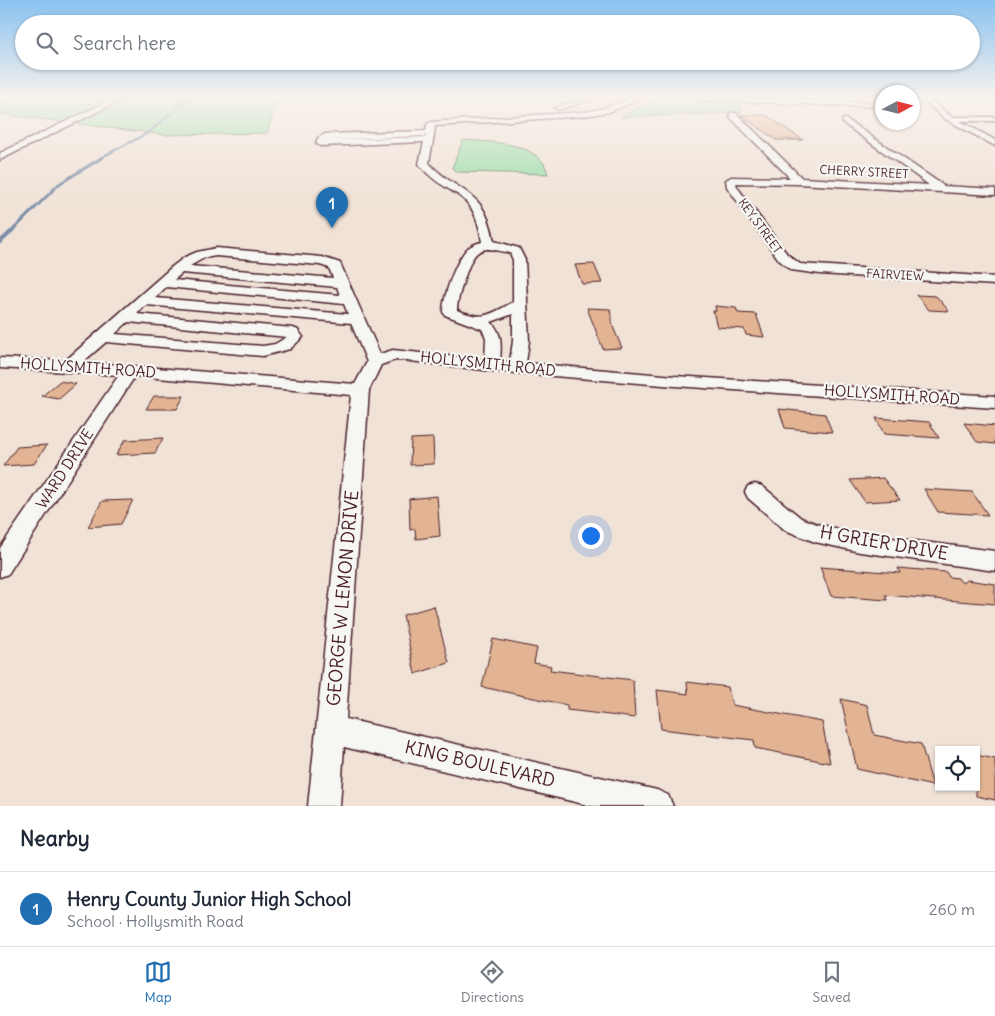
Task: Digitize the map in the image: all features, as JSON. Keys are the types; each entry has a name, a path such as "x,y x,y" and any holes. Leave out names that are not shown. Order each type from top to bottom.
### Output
{"street":[{"path":"0,157 44,136"},
{"path":"335,136 325,136 320,143 394,136"},
{"path":"429,136 424,164 432,174 471,199 481,212 489,245"},
{"path":"753,136 799,182"},
{"path":"867,136 942,189"},
{"name":"CHERRY STREET","path":"731,180 995,192"},
{"name":"KEY STREET","path":"731,180 732,187 783,257 796,267"},
{"path":"492,366 494,340 493,332 489,326 478,321 462,318 450,312 449,302 469,254 478,248 489,245 504,245 515,251 519,260 518,305 521,341 517,368"},
{"path":"68,367 194,257 216,252 316,260 335,266 375,362 360,390"},
{"name":"FAIRVIEW","path":"796,267 995,281"},
{"path":"178,270 342,283"},
{"path":"164,282 349,300"},
{"path":"143,301 357,319"},
{"path":"478,321 496,317 518,305"},
{"path":"101,337 263,351 292,342 295,337 293,333 124,317"},
{"path":"462,363 494,340"},
{"name":"HOLLYSMITH ROAD","path":"375,362 393,355 410,356 492,366 675,381 995,402"},
{"name":"HOLLYSMITH ROAD","path":"0,363 130,370 360,390"},
{"name":"WARD DRIVE","path":"0,567 130,370"},
{"name":"GEORGE W LEMON DRIVE","path":"324,806 360,390"},
{"name":"H GRIER DRIVE","path":"755,492 793,524 815,533 860,543 995,561"},
{"name":"KING BOULEVARD","path":"331,730 657,806"}],"green space":[{"path":"463,140 493,142 525,149 542,161 548,174 456,172 452,168"}],"building":[{"path":"770,136 797,136 803,140 776,140"},
{"path":"594,264 602,283 582,284 575,265"},
{"path":"916,295 936,296 949,311 929,310"},
{"path":"715,306 736,308 738,313 756,314 764,337 746,335 744,329 717,327 713,311 716,311"},
{"path":"587,308 610,309 613,327 622,348 603,349"},
{"path":"60,381 76,384 59,399 42,396"},
{"path":"154,396 184,396 177,409 146,409"},
{"path":"779,409 825,414 832,432 785,428"},
{"path":"876,418 929,422 939,438 884,434"},
{"path":"964,423 995,426 995,444 977,442"},
{"path":"163,438 155,453 116,455 125,440"},
{"path":"433,438 434,464 410,465 411,439"},
{"path":"47,445 34,464 3,466 17,447"},
{"path":"883,478 900,500 865,502 850,480"},
{"path":"924,489 972,492 988,515 938,512"},
{"path":"437,496 440,536 416,539 415,529 410,530 409,499"},
{"path":"133,500 121,524 88,527 102,501"},
{"path":"820,567 900,573 898,568 946,572 949,577 958,578 962,583 967,580 995,584 995,604 885,595 887,600 831,596"},
{"path":"434,606 449,663 415,674 403,615"},
{"path":"493,639 537,648 534,663 551,666 550,670 633,680 635,718 567,710 567,705 482,687"},
{"path":"687,682 728,687 732,705 822,722 830,763 755,748 754,740 661,729 657,690 688,694"},
{"path":"841,699 867,705 874,735 921,744 933,786 857,769"},
{"path":"980,756 995,759 995,800 976,796 976,791 980,791"}],"waterway":[{"path":"100,158 143,136"},
{"path":"11,232 59,184 103,157"},
{"path":"0,242 11,232"}],"place":[{"name":"Henry County Junior High School","path":"332,228"}]}
